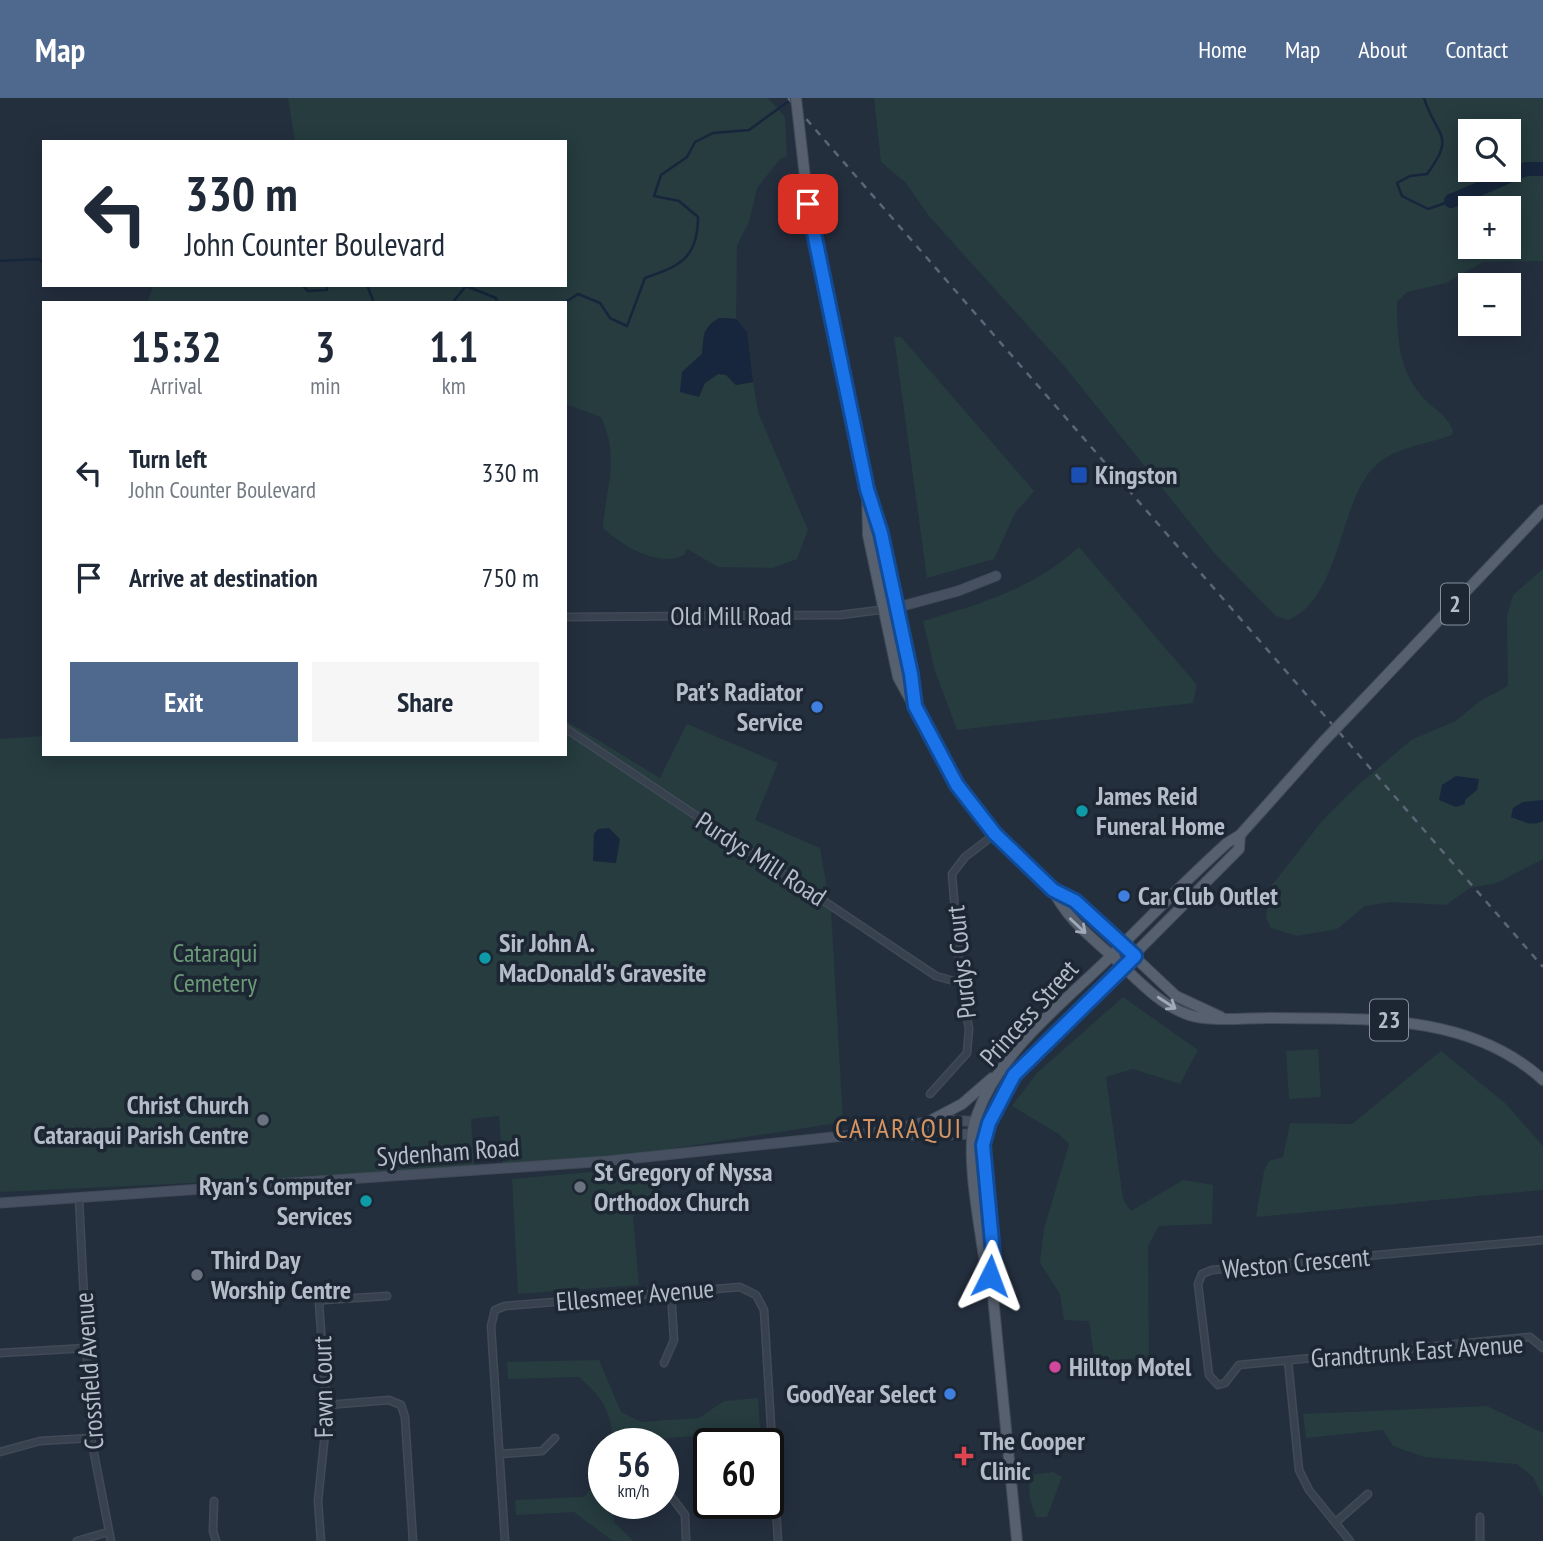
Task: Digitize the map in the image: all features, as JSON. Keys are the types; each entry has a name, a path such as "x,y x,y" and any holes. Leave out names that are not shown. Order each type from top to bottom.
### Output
{"main road":[{"path":"796,98 808,204 867,489 881,533 911,674 915,706"},
{"path":"867,489 868,535 898,677 957,785 995,834 1053,890 1075,901 1135,956"},
{"name":"Princess Street","path":"1017,1541 990,1276 985,1264 973,1133 975,1121 997,1072 1208,860 1240,835 1323,742 1543,510"},
{"path":"895,608 958,591 996,576"},
{"name":"Princess Street","path":"990,1276 994,1264 987,1129 1014,1075 1239,849 1240,835"},
{"path":"1053,890 1065,913 1111,956"},
{"name":"23","path":"1111,956 1157,996 1178,1010 1195,1016 1382,1019 1429,1027 1485,1042 1524,1063 1543,1080"},
{"name":"23","path":"1135,956 1176,996 1221,1017"},
{"path":"924,1124 962,1104 997,1072"},
{"name":"Sydenham Road","path":"0,1203 598,1162 898,1131 905,1125 975,1121 987,1129"},
{"name":"Sydenham Road","path":"898,1131 905,1135 973,1133 987,1129"}],"street":[{"name":"Old Mill Road","path":"567,617 840,615 895,608"},
{"name":"Purdys Mill Road","path":"567,729 936,976 961,984"},
{"name":"Purdys Court","path":"930,1094 967,1053 969,1029 961,984 952,874 965,857 995,834"},
{"name":"Crossfield Avenue","path":"79,1199 91,1438 111,1541"},
{"name":"Weston Crescent","path":"1288,1361 1239,1365 1225,1383 1218,1385 1212,1381 1198,1284 1202,1275 1212,1270 1543,1240"},
{"name":"Ellesmeer Avenue","path":"505,1541 491,1326 495,1310 505,1306 740,1287 752,1292 762,1304 778,1541"},
{"path":"664,1363 674,1340 671,1292"},
{"name":"Fawn Court","path":"321,1541 318,1501 327,1405 319,1303 324,1300 387,1296"},
{"name":"Grandtrunk East Avenue","path":"1288,1361 1530,1337 1543,1348"},
{"path":"0,1353 87,1348"},
{"path":"1288,1361 1299,1470 1309,1490 1350,1541"},
{"path":"327,1405 389,1400 396,1401 404,1410 413,1541"},
{"path":"0,1452 40,1441 91,1438"},
{"path":"499,1454 542,1451 555,1438"},
{"path":"1336,1522 1368,1494"},
{"path":"214,1501 213,1531 216,1541"},
{"path":"679,1507 685,1515 686,1541"},
{"path":"1480,1517 1480,1541"},
{"path":"78,1541 108,1532"}],"green space":[{"path":"288,98 768,98 785,117 787,156 780,159 757,188 749,222 737,245 736,319 719,318 704,332 702,354 682,372 705,383 718,374 726,374 736,385 753,382 758,412 808,530 797,559 772,568 718,567 687,549 684,555 663,559 631,548 603,528 610,472 610,445 601,417 567,405 567,301 147,301 153,287 567,287 567,140 295,140"},
{"path":"874,98 1543,98 1543,261 1483,262 1464,273 1458,273 1458,276 1446,283 1407,292 1397,302 1403,363 1413,385 1446,419 1453,430 1452,435 1390,455 1373,468 1353,504 1329,572 1318,592 1305,609 1288,620 1276,616 1215,554 1065,367 929,216 906,183 881,162"},
{"path":"894,337 901,337 1034,491 1015,513 994,559 927,578"},
{"path":"1079,547 1197,685 1193,703 957,730 935,671 923,621 986,601 1025,584"},
{"path":"1543,569 1543,859 1497,883 1470,888 1446,905 1392,902 1365,906 1337,929 1297,936 1271,928 1266,918 1269,889 1322,821 1357,786 1411,740 1456,721 1480,701 1508,686 1507,616 1513,595"},
{"name":"Cataraqui Cemetery","path":"567,721 660,778 687,724 778,763 755,820 820,848 831,910 843,1122 613,1158 503,1168 499,1116 471,1119 474,1170 0,1192 0,739 42,736 42,756 567,756"},
{"path":"1123,997 1198,1050 1180,1084 1133,1069 1106,1077 1123,1199 1131,1211 1183,1180 1213,1185 1212,1224 1159,1226 1148,1246 1149,1375 1139,1358 1095,1363 1089,1321 1064,1320 1060,1294 1040,1263 1044,1229 1069,1144 1059,1134 1012,1106 1037,1073"},
{"path":"1318,1049 1321,1097 1289,1099 1286,1051"},
{"path":"1441,1051 1505,1103 1543,1146 1543,1190 1256,1217 1264,1171 1269,1161 1283,1157 1290,1123 1352,1124"},
{"path":"658,1166 662,1208 640,1210 633,1217 639,1285 518,1294 512,1179"},
{"path":"599,1360 621,1412 641,1422 699,1418 724,1401 758,1398 760,1428 693,1428 693,1437 679,1437 679,1428 611,1428 605,1406 579,1377 508,1379 507,1362"},
{"path":"1487,1406 1543,1433 1543,1498 1533,1477 1517,1464 1424,1457 1393,1446 1383,1430 1306,1438 1303,1414"},
{"path":"1053,1472 1062,1477 1047,1517 1036,1517 1030,1499 1028,1475"},
{"path":"588,1492 588,1519 614,1519 633,1541 613,1541 574,1512 516,1515 515,1500 584,1497"}],"water":[{"path":"719,318 736,319 747,332 753,382 736,385 726,375 718,374 705,383 699,397 680,392 682,372 702,354 707,329"},
{"path":"1456,776 1479,779 1477,790 1465,800 1465,804 1456,807 1439,800 1442,785"},
{"path":"1543,800 1543,821 1523,822 1511,817 1513,808 1523,802"},
{"path":"609,828 620,839 616,863 593,861 594,834 598,829"}],"waterway":[{"path":"1424,98 1441,136 1441,151 1427,174 1410,176 1397,183 1402,196 1428,209 1451,201"},
{"path":"567,301 578,294 600,303 610,318 627,326 645,278 677,264 685,258 695,242 698,217 679,201 654,196 661,175 687,157 695,142 713,133 749,130 789,101"},
{"path":"1451,201 1526,169 1543,169"},
{"path":"0,261 38,259 42,262"},
{"path":"304,287 308,291 327,290 327,287"},
{"path":"368,287 373,301"},
{"path":"454,301 465,287"},
{"path":"468,287 496,298 497,301"}],"railway":[{"path":"788,98 1543,967"}],"place":[{"name":"Kingston","path":"1079,475"},
{"name":"Pat's Radiator Service","path":"817,707"},
{"name":"James Reid Funeral Home","path":"1082,811"},
{"name":"Car Club Outlet","path":"1124,896"},
{"name":"Sir John A. MacDonald's Gravesite","path":"485,958"},
{"name":"Christ Church Cataraqui Parish Centre","path":"263,1120"},
{"name":"St Gregory of Nyssa Orthodox Church","path":"580,1187"},
{"name":"Ryan's Computer Services","path":"366,1201"},
{"name":"Third Day Worship Centre","path":"197,1275"},
{"name":"Hilltop Motel","path":"1055,1367"},
{"name":"GoodYear Select","path":"950,1394"},
{"name":"The Cooper Clinic","path":"964,1456"}],"district":[{"name":"CATARAQUI","path":"899,1128"}],"route":[{"path":"808,204 867,489 881,533 918,714 957,785 995,834 1053,890 1075,901 1135,956 1014,1075 1003,1091 983,1145 994,1264 990,1276"}]}
